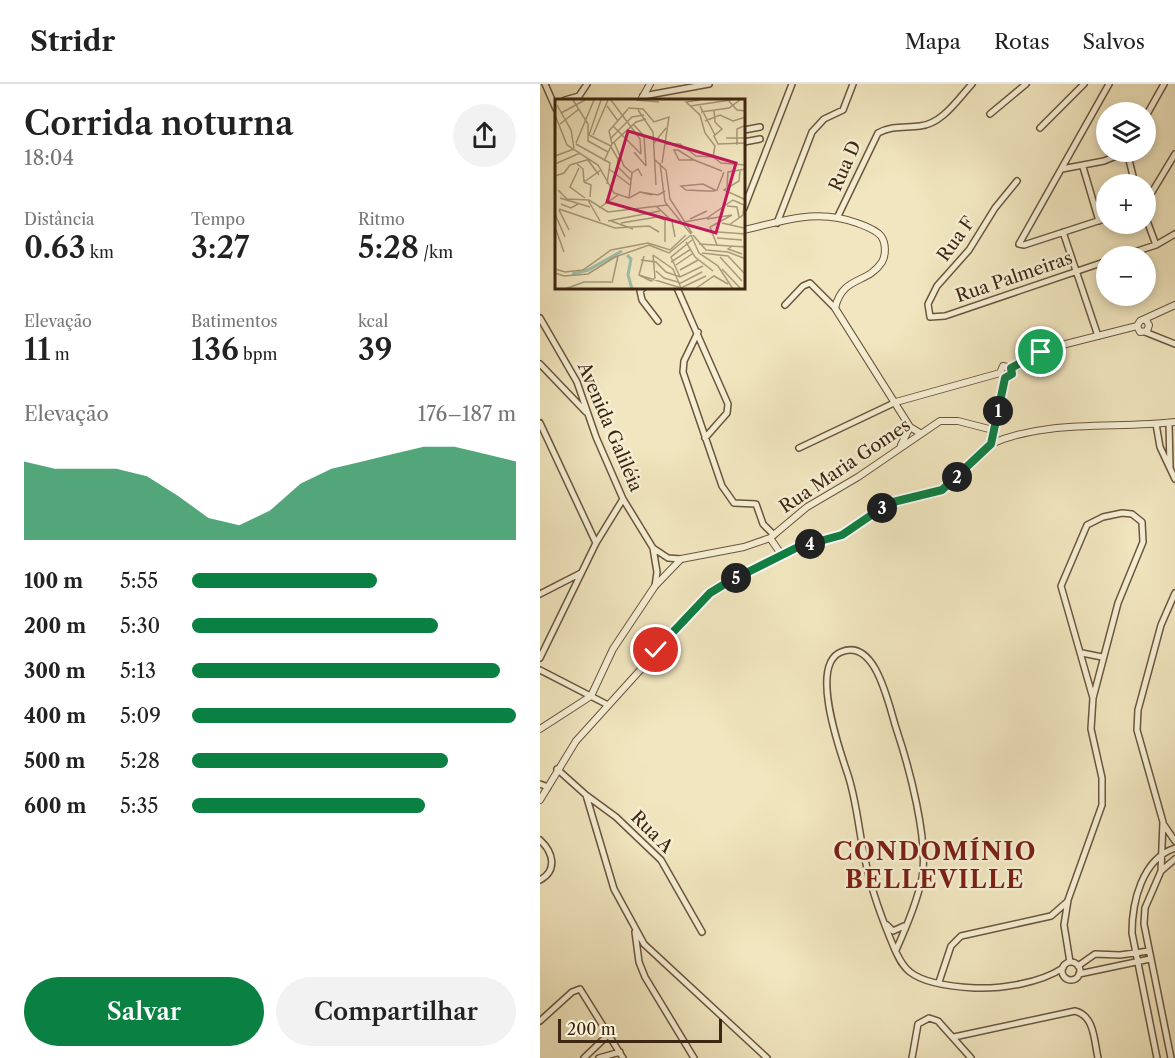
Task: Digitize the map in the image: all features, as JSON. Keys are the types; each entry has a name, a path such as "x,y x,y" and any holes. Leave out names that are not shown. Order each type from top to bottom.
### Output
{"street":[{"path":"546,84 555,103"},
{"path":"568,99 579,96 587,84"},
{"path":"642,98 650,84"},
{"path":"642,98 709,84"},
{"path":"746,203 792,84"},
{"path":"777,223 812,132 824,119 843,110 853,84"},
{"name":"Rua D","path":"838,216 878,133 894,126 930,124 972,84"},
{"path":"990,114 1026,84"},
{"path":"1040,128 1084,84"},
{"path":"1096,222 1024,245 1019,244 1109,84"},
{"path":"1154,102 1164,84"},
{"path":"746,130 760,127"},
{"path":"746,142 760,139"},
{"path":"1156,185 1175,154"},
{"path":"1062,169 1104,162"},
{"path":"1083,167 1096,211"},
{"name":"Rua F","path":"930,317 928,304 937,286 969,250 995,208 1017,181"},
{"path":"746,230 818,215 838,216 879,234 883,239 885,256 869,275 843,288 835,308"},
{"path":"1064,232 1098,336"},
{"path":"1152,234 1156,245"},
{"path":"1153,246 1175,234"},
{"name":"Rua Palmeiras","path":"930,317 945,316 1096,265"},
{"path":"785,305 803,286 810,283 835,308 910,427 920,433"},
{"path":"642,290 640,295 642,300 658,321"},
{"path":"678,290 729,408 705,438"},
{"path":"991,444 1003,366 1011,368 1054,347 1137,326 1140,321 1175,305"},
{"name":"Avenida Galiléia","path":"540,318 577,382 623,499 653,548"},
{"path":"1145,332 1149,325 1146,320"},
{"path":"1137,326 1140,332 1175,344"},
{"path":"698,332 684,361 682,372 722,486 730,499 738,505 756,504 763,524 781,554"},
{"path":"540,364 589,415"},
{"path":"799,448 896,402 1012,374 1011,368"},
{"name":"Rua Maria Gomes","path":"681,559 744,547 772,537 807,507 899,449 932,425 958,421 993,430"},
{"path":"540,423 596,543"},
{"path":"540,800 576,741 710,593 781,554 842,535 889,503 942,490 991,444 1016,434 1039,430 1172,423 1170,467"},
{"path":"1156,424 1160,447 1175,479"},
{"path":"899,449 910,427"},
{"path":"540,658 596,543 623,499"},
{"path":"1070,962 1064,925 1068,900 1102,806 1102,778 1091,729 1093,698 1118,603 1143,543 1142,522 1132,514 1103,516 1087,525 1061,586 1093,698"},
{"path":"653,548 668,558 681,559"},
{"path":"653,548 657,572 655,586"},
{"path":"540,729 591,696 613,649 655,586 681,559"},
{"path":"540,594 582,572"},
{"path":"1175,593 1161,625 1142,693 1137,730 1163,822 1175,841"},
{"path":"896,950 922,877 924,857 911,780 900,739 871,659 860,651 850,650 840,652 831,660 827,669 828,704 859,816 867,870 884,922 902,965 911,973 939,982 986,988 1048,976 1065,976 1073,979 1079,974 1150,959"},
{"path":"1082,653 1102,657"},
{"path":"540,670 608,705"},
{"name":"Rua A","path":"557,769 615,817 661,860 702,932"},
{"path":"540,784 548,787"},
{"path":"586,795 614,890 635,930 655,956 767,1058"},
{"path":"1163,822 1161,871 1145,908 1144,924 1171,1058"},
{"path":"540,840 551,854 553,863 549,872 540,880"},
{"path":"1157,1058 1132,933 1135,899 1147,874 1162,852 1175,848"},
{"path":"1161,871 1175,859"},
{"path":"1051,916 1068,900"},
{"path":"939,982 951,946 961,936 1051,916 1059,918 1064,925"},
{"path":"884,922 893,931 906,925"},
{"path":"635,930 639,962 645,976 694,1058"},
{"path":"1078,966 1095,954 1149,951"},
{"path":"1070,962 1078,966"},
{"path":"1048,976 1070,962"},
{"path":"1078,966 1079,974"},
{"path":"1063,968 1065,976"},
{"path":"540,1021 578,989 622,1055 599,1058"},
{"path":"954,1037 1075,1011 1087,1016 1096,1058"},
{"path":"912,1058 915,1032 921,1020 929,1018 938,1021 971,1058"},
{"path":"584,1058 609,1034"}],"district":[{"name":"CONDOMÍNIO BELLEVILLE","path":"935,866"}],"route":[{"path":"656,650 710,593 728,582 781,554 842,535 889,503 942,490 991,444 1005,378 1012,374 1011,368 1041,352"}]}
